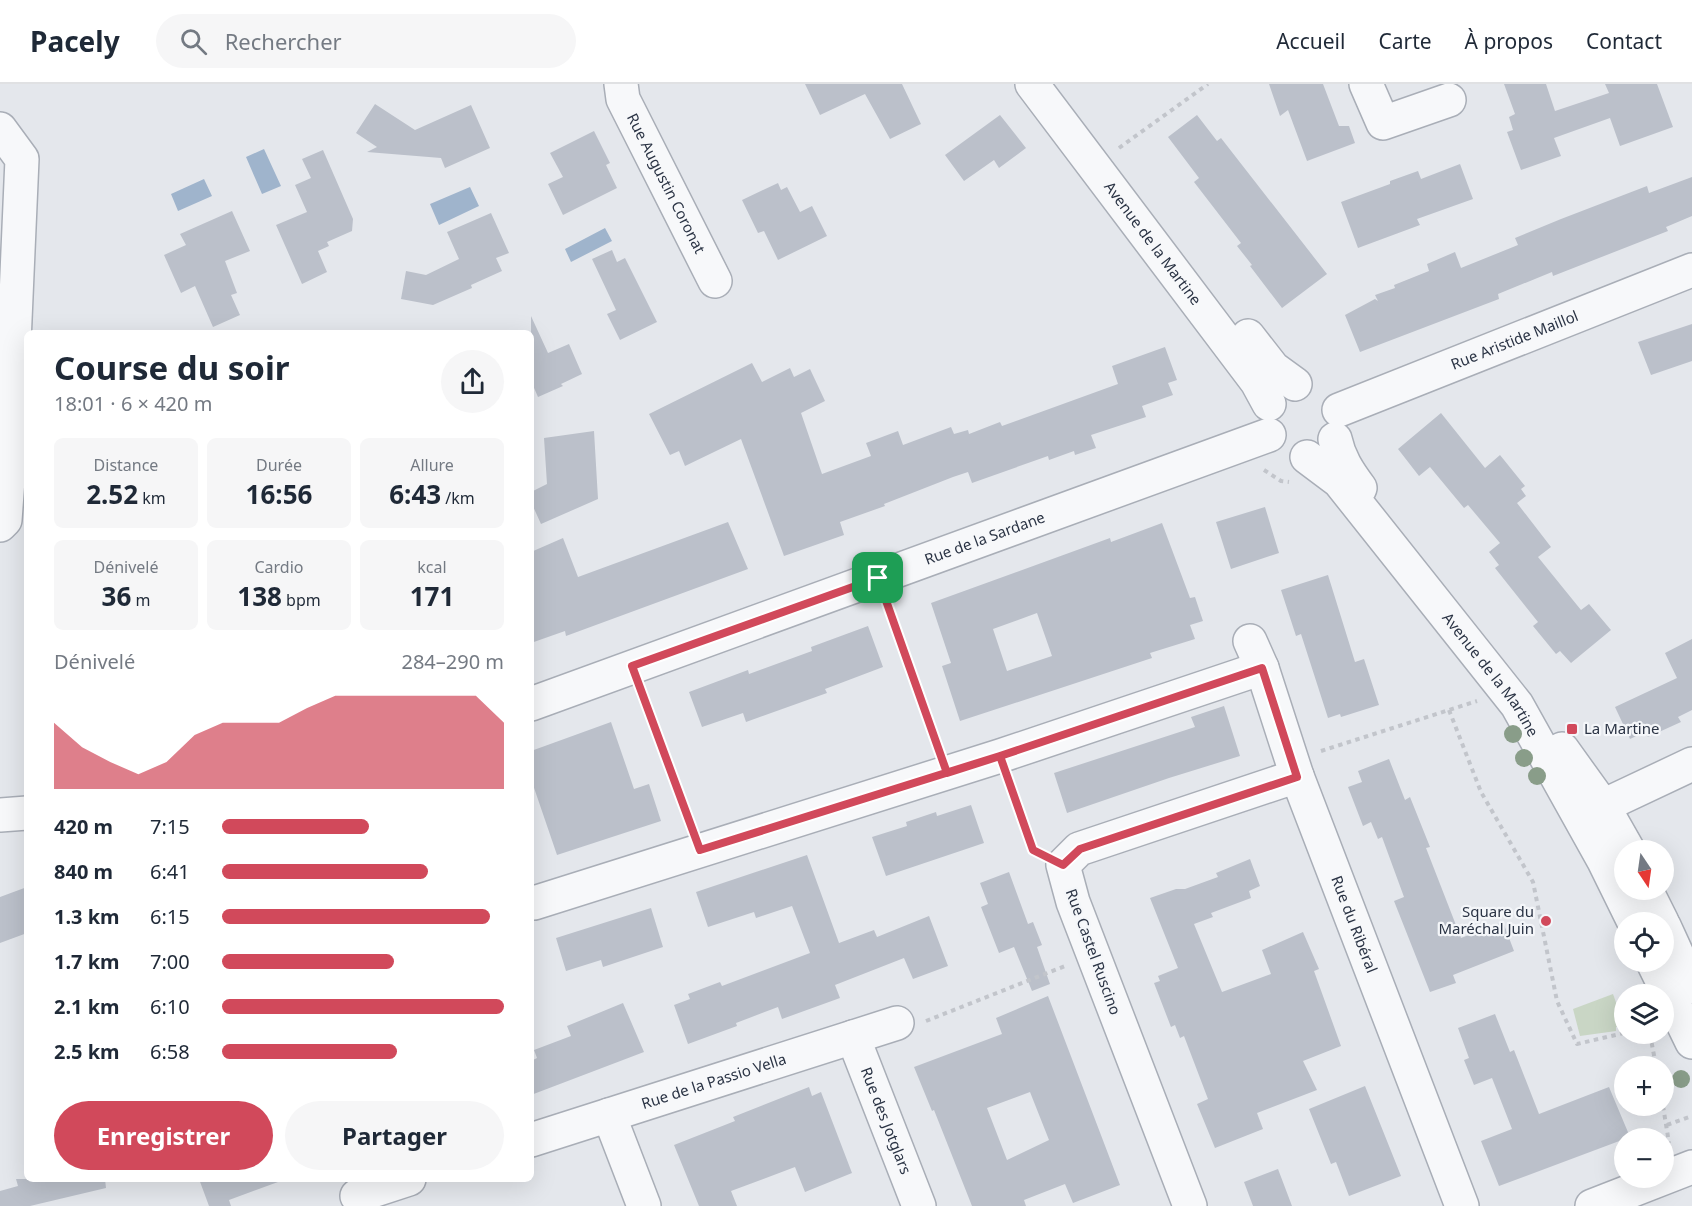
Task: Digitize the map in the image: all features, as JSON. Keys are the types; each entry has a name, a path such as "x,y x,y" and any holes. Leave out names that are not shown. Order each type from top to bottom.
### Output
{"street":[{"name":"Rue Augustin Coronat","path":"621,84 623,99 715,281"},
{"name":"Avenue de la Martine","path":"1032,84 1257,382 1269,419"},
{"name":"Avenue de la Martine","path":"1053,84 1273,368 1295,384"},
{"path":"1366,84 1383,123 1449,100"},
{"path":"0,129 22,159 12,485 5,520 0,525"},
{"name":"Rue Aristide Maillol","path":"1337,425 1692,270"},
{"path":"1295,384 1317,385 1334,399 1337,425 1328,448 1307,457 1295,457 1284,453 1275,445 1269,419 1275,394 1295,384"},
{"name":"Rue de la Sardane","path":"534,703 878,578 1269,419"},
{"name":"Avenue de la Martine","path":"1337,425 1338,454 1349,474 1518,687 1604,807 1622,840"},
{"name":"Avenue de la Martine","path":"1307,457 1339,481 1517,705 1604,861 1629,912"},
{"name":"Rue du Ribéral","path":"1000,756 1256,655 1294,769 1462,1206"},
{"path":"534,903 1000,756"},
{"path":"1604,807 1692,764"},
{"path":"1063,865 1080,849 1294,769"},
{"path":"0,815 24,813"},
{"name":"Rue Castel Ruscino","path":"1063,865 1073,902 1190,1206"},
{"path":"1674,948 1692,987"},
{"path":"1658,972 1692,1042"},
{"name":"Rue de la Passio Vella","path":"534,1139 897,1023"},
{"name":"Rue des Jotglars","path":"853,1037 919,1206"},
{"path":"609,1115 644,1206"},
{"path":"1592,1206 1681,1157"},
{"path":"356,1194 398,1182"}],"path":[{"path":"1109,155 1208,84"},
{"path":"878,578 947,773"},
{"path":"632,666 700,850"},
{"path":"1294,769 1485,698"},
{"path":"1449,710 1481,792 1533,882 1557,1001 1577,1044 1614,1035"},
{"path":"1000,756 1033,850 1063,865"},
{"path":"897,1023 906,1029 1093,955"},
{"path":"1665,1116 1681,1157"},
{"path":"1667,1125 1692,1116"}],"green space":[{"path":"1613,994 1614,1031 1580,1036 1573,1009"}],"water":[{"path":"264,149 281,186 262,194 246,157"},
{"path":"204,179 212,196 178,211 171,194"},
{"path":"470,187 479,206 439,225 430,204"},
{"path":"605,228 612,241 571,262 565,249"}],"building":[{"path":"805,84 902,84 921,124 890,139 865,94 820,115"},
{"path":"1269,84 1323,84 1339,126 1349,126 1355,143 1307,161 1288,110 1280,116"},
{"path":"1504,84 1546,84 1555,111 1609,93 1605,84 1657,84 1673,127 1620,146 1610,118 1554,138 1561,156 1521,170 1507,132 1513,130 1509,117 1515,114"},
{"path":"375,104 415,130 471,105 490,148 445,168 441,158 367,152 377,147 356,133"},
{"path":"1000,115 1026,148 999,168 994,160 964,181 945,155"},
{"path":"1197,115 1217,141 1221,138 1327,274 1282,308 1237,246 1241,243 1194,182 1199,178 1168,137"},
{"path":"594,131 610,163 606,165 617,188 563,215 548,184 563,177 550,153"},
{"path":"323,150 353,219 352,231 327,242 329,246 318,251 327,272 302,284 276,225 307,212 295,185 311,178 302,159"},
{"path":"1460,164 1473,199 1417,219 1420,225 1358,248 1341,202 1418,171 1421,179"},
{"path":"1692,177 1692,216 1666,227 1668,231 1553,276 1552,272 1498,294 1499,299 1360,352 1345,315 1375,299 1378,301 1375,295 1395,288 1394,285 1429,271 1427,264 1455,252 1461,268 1518,245 1515,238 1561,219 1647,186 1649,193"},
{"path":"778,183 781,190 787,187 800,212 812,206 827,236 778,260 764,231 758,233 742,200"},
{"path":"232,211 250,251 225,261 237,293 231,295 240,315 213,327 195,286 181,293 164,255 186,245 180,234"},
{"path":"491,213 509,253 496,258 502,271 471,285 472,288 433,305 401,299 406,271 426,275 459,259 447,232"},
{"path":"612,250 617,262 625,258 657,322 620,340 607,314 616,310 592,259"},
{"path":"531,316 548,353 569,344 582,374 561,384 563,386 538,397 534,388 534,330 531,330"},
{"path":"1692,324 1692,361 1651,375 1638,342"},
{"path":"1165,347 1177,380 1168,383 1173,395 1142,406 1146,417 1091,435 1096,448 1075,455 1074,451 1049,460 1048,456 972,483 968,472 953,477 840,522 844,535 784,556 741,439 685,466 679,451 670,455 649,414 752,363 762,382 790,368 794,377 810,369 825,401 801,413 822,474 871,456 866,443 898,431 903,445 951,427 954,434 968,430 969,434 1000,422 1002,426 1118,384 1112,366"},
{"path":"1441,413 1485,468 1500,455 1525,486 1521,489 1526,496 1517,503 1551,547 1538,557 1581,610 1589,604 1611,630 1571,663 1560,651 1556,654 1533,626 1538,622 1495,568 1499,565 1489,552 1500,543 1468,505 1464,508 1430,467 1419,476 1398,449"},
{"path":"594,431 598,499 541,524 534,509 534,490 547,484 544,438"},
{"path":"1265,507 1279,553 1231,569 1216,522"},
{"path":"728,522 748,569 566,636 565,631 534,642 534,551 563,538 578,577"},
{"path":"1162,523 1190,598 1195,597 1203,621 1190,625 1195,639 1150,653 1152,658 960,721 942,666 951,663 931,603 1110,538 1111,542","holes":["1037,613 1052,656 1007,671 993,629"]},
{"path":"1328,575 1355,662 1364,659 1379,705 1341,717 1340,714 1328,718 1301,634 1296,636 1281,590"},
{"path":"868,626 883,667 825,689 827,693 746,722 743,713 702,727 689,692 748,670 749,674 812,651 811,647"},
{"path":"1692,639 1692,710 1678,717 1681,722 1648,737 1645,732 1630,739 1615,707 1677,678 1665,653"},
{"path":"1224,706 1240,756 1067,813 1054,773 1195,727 1191,717"},
{"path":"611,722 634,789 649,784 661,821 557,855 534,788 534,750"},
{"path":"1389,759 1405,800 1410,797 1430,847 1426,848 1461,938 1503,922 1514,951 1453,975 1456,983 1430,992 1394,901 1404,897 1382,837 1378,839 1371,822 1363,826 1348,787 1362,782 1358,771"},
{"path":"971,805 984,843 886,876 872,837 907,826 906,822 936,812 937,816"},
{"path":"807,855 839,943 874,930 877,937 929,916 948,966 913,979 904,958 835,985 840,998 782,1019 778,1007 736,1023 737,1026 688,1044 674,1005 690,999 688,994 720,982 722,986 810,953 792,906 756,918 754,912 708,927 696,892"},
{"path":"1250,859 1260,886 1249,891 1251,898 1211,913 1213,917 1194,924 1222,992 1271,974 1262,950 1303,932 1319,969 1314,971 1341,1046 1303,1061 1317,1090 1257,1113 1263,1129 1215,1148 1197,1104 1208,1099 1184,1036 1180,1038 1175,1025 1171,1027 1154,983 1160,981 1158,976 1178,968 1150,898 1218,877 1216,873"},
{"path":"1009,872 1028,924 1033,922 1042,945 1037,947 1050,984 1032,991 1014,947 999,953 981,907 988,904 980,883"},
{"path":"24,888 24,934 0,943 0,897"},
{"path":"651,908 663,947 603,967 601,960 566,971 556,938"},
{"path":"1048,996 1120,1185 1073,1203 1065,1184 1024,1200 1026,1206 972,1206 934,1110 932,1111 914,1067 1002,1034 996,1018","holes":["1030,1092 1049,1140 1007,1160 987,1108"]},
{"path":"623,1003 644,1052 534,1094 534,1060 537,1058 534,1050 571,1036 567,1026"},
{"path":"1495,1014 1510,1052 1514,1050 1539,1114 1609,1087 1614,1099 1614,1116 1621,1116 1626,1128 1614,1128 1614,1143 1499,1186 1481,1141 1512,1129 1492,1078 1474,1085 1464,1060 1469,1058 1458,1028"},
{"path":"1365,1086 1401,1176 1349,1196 1336,1162 1331,1164 1309,1109"},
{"path":"809,1087 812,1096 821,1092 852,1173 805,1192 795,1167 731,1191 737,1206 699,1206 674,1145 735,1121 733,1117"},
{"path":"1278,1169 1292,1206 1253,1206 1244,1182"},
{"path":"16,1179 24,1179 24,1182 105,1182 106,1188 30,1206 0,1206 0,1191 18,1186"},
{"path":"200,1182 278,1182 229,1200 231,1206 209,1206"}],"place":[{"name":"La Martine","path":"1572,729"},
{"name":"Square du Maréchal Juin","path":"1546,921"}],"route":[{"path":"878,578 632,666 700,850 1000,756 1262,668 1297,777 1080,849 1063,865 1033,850 1000,756 947,773 878,578"}]}
